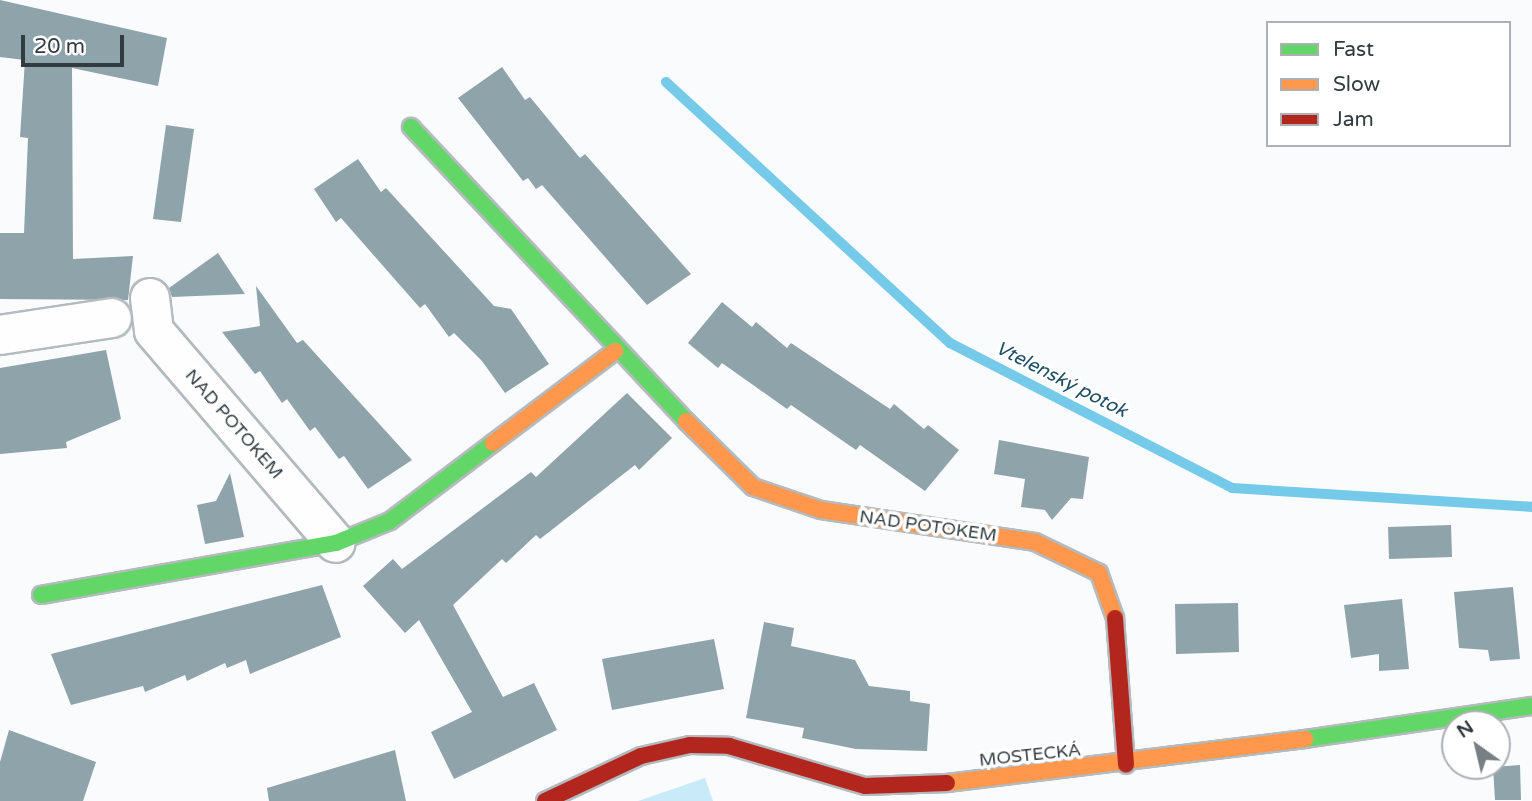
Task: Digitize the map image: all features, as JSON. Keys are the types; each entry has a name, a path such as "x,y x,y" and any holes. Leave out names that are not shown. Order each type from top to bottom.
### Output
{"street":[{"name":"NAD POTOKEM","path":"411,127 615,351 753,487 821,510 1035,542 1099,573 1115,617 1126,765"},
{"name":"NAD POTOKEM","path":"150,298 154,331 336,543"},
{"path":"0,335 111,317"},
{"path":"41,595 336,543 390,521 615,351"},
{"name":"MOSTECKÁ","path":"545,801 641,756 690,745 729,746 865,786 902,794 1126,765 1532,706"}],"shaded area":[{"path":"705,778 713,801 638,801"}],"building":[{"path":"0,0 167,38 158,86 72,68 73,259 133,256 128,300 0,299 0,233 24,233 28,138 20,137 25,60 0,57"},
{"path":"502,67 525,100 530,97 580,158 585,154 691,274 647,305 542,185 536,189 528,178 523,181 458,98"},
{"path":"166,125 194,129 181,222 153,219"},
{"path":"358,159 381,192 386,188 494,306 511,309 549,364 505,393 482,361 454,333 449,337 425,304 420,308 341,218 336,222 314,189"},
{"path":"218,253 245,294 172,297 169,288"},
{"path":"256,286 297,343 303,340 412,460 368,489 344,456 339,459 315,427 310,431 287,399 282,403 260,371 255,374 222,332 260,326"},
{"path":"722,302 752,327 756,322 787,348 791,343 890,409 894,404 924,429 928,425 959,450 925,491 860,445 856,450 791,405 787,409 722,363 718,368 688,343"},
{"path":"106,350 121,419 66,442 67,448 0,454 0,368"},
{"path":"627,393 672,438 639,470 635,465 540,539 536,535 506,563 502,559 453,605 503,697 534,683 557,730 454,779 431,732 472,712 419,620 405,633 363,586 393,559 402,569 531,472 536,477"},
{"path":"999,440 1089,457 1083,499 1071,498 1052,520 1045,510 1021,507 1025,479 994,474"},
{"path":"230,473 244,537 205,544 197,505 216,501"},
{"path":"1451,525 1452,557 1389,559 1388,527"},
{"path":"322,585 341,637 250,674 246,660 227,668 225,663 187,681 185,675 145,692 143,686 71,705 51,654"},
{"path":"1513,587 1520,659 1490,661 1488,650 1459,648 1454,592"},
{"path":"1402,599 1409,669 1379,671 1379,654 1351,658 1344,605"},
{"path":"1238,603 1239,652 1176,654 1175,604"},
{"path":"764,622 794,628 791,646 855,660 869,686 910,691 910,701 930,704 927,751 856,749 802,738 804,728 746,718"},
{"path":"714,639 724,689 612,710 602,659"},
{"path":"9,730 96,762 83,801 0,801 0,762"},
{"path":"395,750 406,801 269,801 267,788"},
{"path":"1520,765 1521,800 1495,800 1494,780 1511,780 1511,766"}],"waterway":[{"name":"Vtelenský potok","path":"666,82 950,343 1232,488 1532,507"}],"traffic: fast":[{"path":"411,127 686,421"},
{"path":"41,595 336,543 390,521 493,443"},
{"path":"1305,739 1532,706"}],"traffic: slow":[{"path":"493,443 615,351"},
{"path":"686,421 753,487 821,510 1035,542 1099,573 1115,618"},
{"path":"947,783 1305,739"}],"traffic: jam":[{"path":"1115,618 1126,765"},
{"path":"545,801 641,756 690,745 729,746 865,786 947,783"}]}
